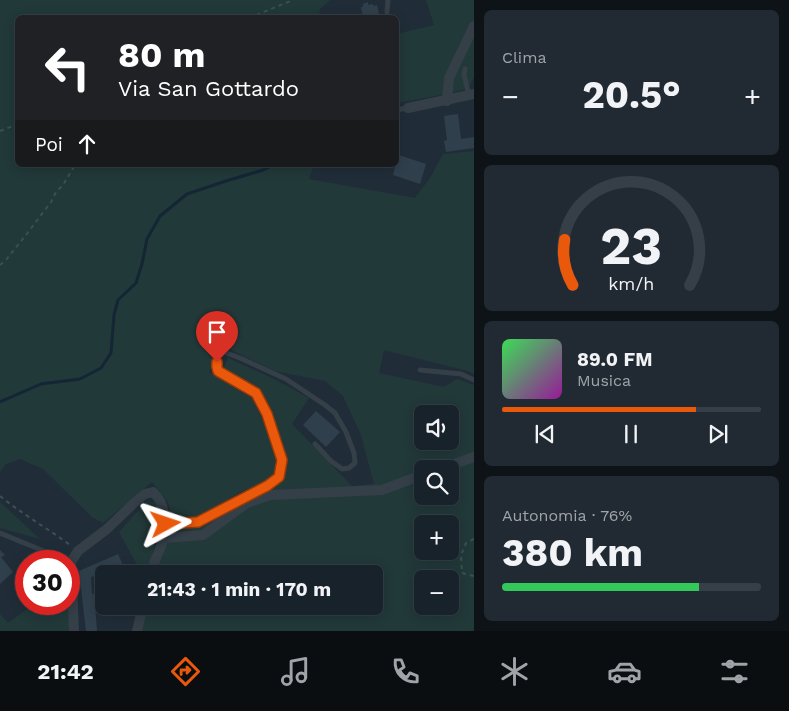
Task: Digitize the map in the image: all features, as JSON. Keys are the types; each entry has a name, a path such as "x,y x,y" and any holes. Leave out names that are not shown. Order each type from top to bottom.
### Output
{"street":[{"path":"447,101 449,78 474,26"},
{"path":"408,108 472,95"},
{"path":"166,524 198,522 267,486 279,477 282,460 273,432"},
{"path":"459,462 474,457"},
{"path":"165,538 203,535 247,503 270,495 382,490 414,478"},
{"path":"79,550 107,529 145,494 154,492 160,498 166,524 165,538 154,565"},
{"path":"73,615 74,631"},
{"path":"137,631 141,615"}],"lane":[{"path":"386,12 388,0"},
{"path":"465,69 464,74 472,95"},
{"path":"399,110 408,108"},
{"path":"273,432 267,414 256,393 218,371 219,356 224,352 286,379 325,405 335,414 348,439 354,452 355,463 349,468 342,469 331,461 315,444"},
{"path":"420,370 461,374 474,380"},
{"path":"0,533 40,550"}],"path":[{"path":"256,15 293,0"},
{"path":"0,131 15,125"},
{"path":"0,265 6,260 51,202 74,167"},
{"path":"0,496 77,550"},
{"path":"474,539 466,543 461,555 462,573 474,576"}],"green space":[{"path":"0,0 330,0 320,9 319,15 15,15 15,167 313,167 309,179 415,198 430,178 443,154 474,151 474,374 384,350 379,373 444,387 457,379 474,385 474,631 140,631 144,615 383,615 383,565 157,565 165,544 178,530 196,527 213,521 228,507 277,487 282,474 285,461 282,446 263,397 260,391 253,385 223,370 228,358 272,378 309,398 292,424 352,486 374,484 361,435 343,396 325,381 275,371 221,345 209,372 252,398 265,426 276,461 274,473 266,482 238,493 203,516 172,521 168,502 152,482 103,523 92,517 43,469 20,459 6,464 0,472"},
{"path":"426,0 474,0 474,78 467,89 399,102 399,33 434,25"},
{"path":"147,501 154,502 160,506 162,514 160,526 149,565 137,565 119,532"},
{"path":"0,502 40,539 0,528"},
{"path":"0,614 8,623 19,615 70,615 71,631 0,631"}],"building":[{"path":"368,2 368,5 377,5 379,15 362,15 361,7 363,7 363,4"},
{"path":"458,114 461,139 474,137 474,148 446,152 444,141 447,140 444,116"},
{"path":"399,155 426,164 420,184 393,175 395,167 399,167"},
{"path":"316,411 340,432 326,447 303,425"},
{"path":"0,550 5,555 1,557 13,572 0,584"},
{"path":"118,554 123,565 95,565 95,576 91,577 92,594 95,594 97,631 86,631 80,571"}],"waterway":[{"path":"0,402 41,384 80,379 101,368 111,353 114,315 118,300 136,283 147,239 160,216 187,194 269,167"}],"route":[{"path":"166,524 198,522 267,486 279,477 282,460 267,414 256,393 218,371 217,362"}]}
